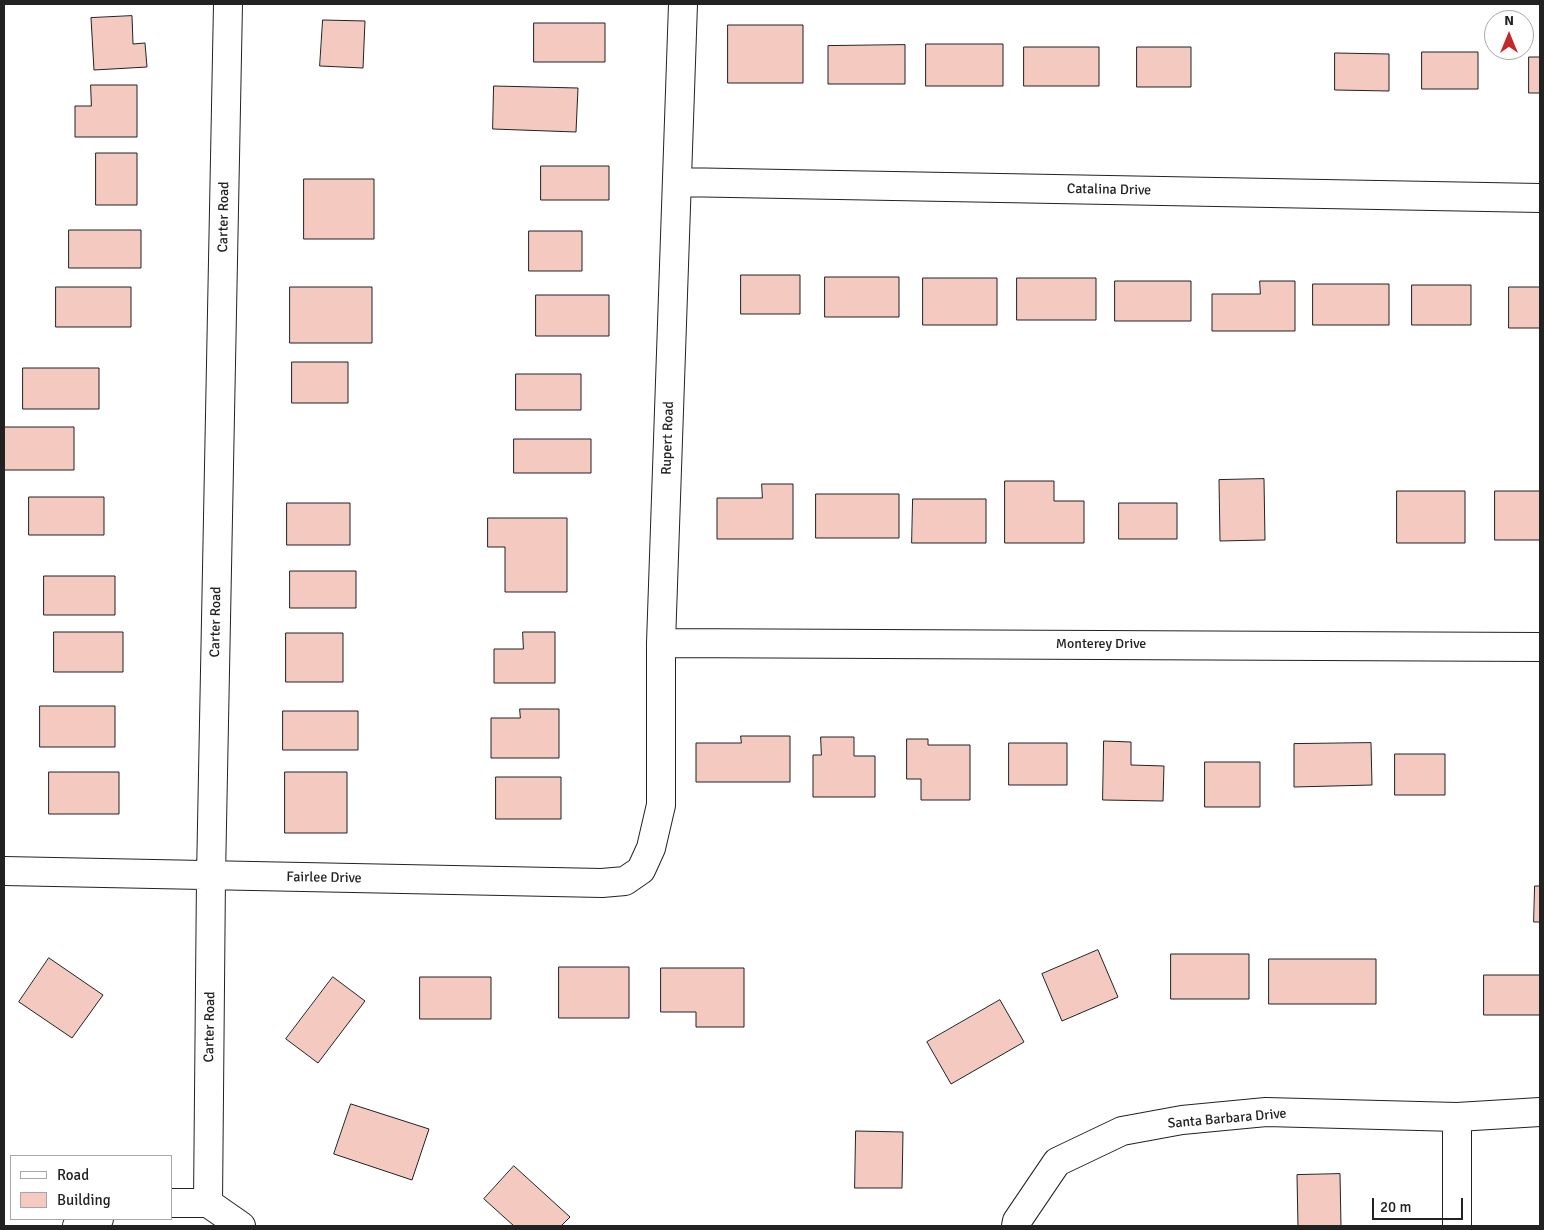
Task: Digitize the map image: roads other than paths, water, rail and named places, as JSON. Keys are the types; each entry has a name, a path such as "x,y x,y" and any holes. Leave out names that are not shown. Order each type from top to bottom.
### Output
{"street":[{"name":"Carter Road","path":"208,1203 211,876 228,4"},
{"name":"Rupert Road","path":"640,870 651,848 661,806 661,643 683,4"},
{"name":"Catalina Drive","path":"677,182 1540,198"},
{"name":"Monterey Drive","path":"661,643 1540,647"},
{"name":"Fairlee Drive","path":"4,871 602,883 625,881 640,870"},
{"name":"Santa Barbara Drive","path":"1016,1226 1017,1221 1057,1162 1122,1131 1182,1120 1266,1112 1457,1117 1540,1112"},
{"path":"1456,1226 1457,1117"},
{"path":"172,1203 208,1203 241,1226"},
{"path":"77,1226 96,1220"}]}
